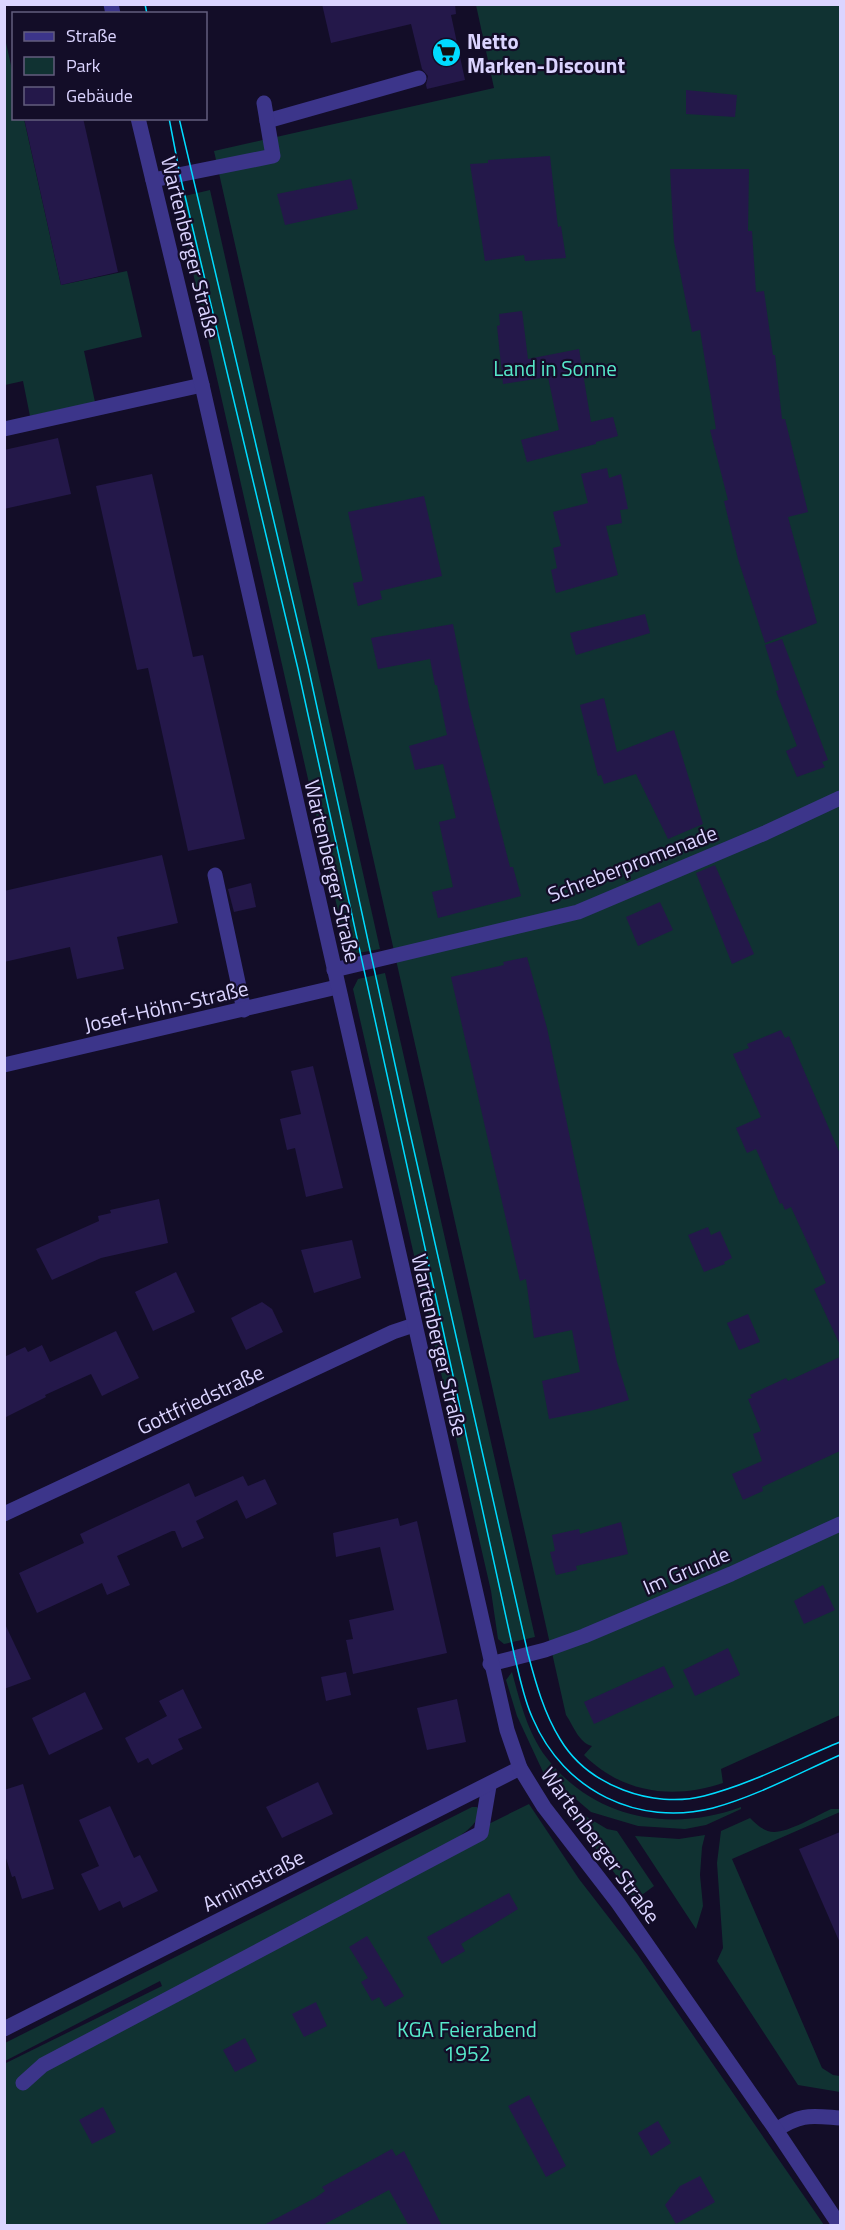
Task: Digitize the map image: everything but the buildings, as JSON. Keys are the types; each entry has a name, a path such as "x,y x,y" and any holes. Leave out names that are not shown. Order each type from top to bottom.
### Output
{"street":[{"path":"267,121 419,78"},
{"path":"153,180 273,156 264,103"},
{"name":"Wartenberger Straße","path":"138,120 202,385 490,1664 507,1730 520,1768 544,1807 618,1903 840,2226"},
{"path":"4,429 202,385"},
{"name":"Schreberpromenade","path":"334,970 578,912 765,833 840,798"},
{"path":"215,875 244,1010"},
{"name":"Josef-Höhn-Straße","path":"4,1065 337,987"},
{"name":"Gottfriedstraße","path":"4,1514 393,1332 414,1325"},
{"name":"Im Grunde","path":"490,1664 545,1650 584,1636 731,1574 840,1524"},
{"name":"Arnimstraße","path":"4,2028 489,1786 520,1768"},
{"path":"23,2083 43,2065 481,1833 489,1786"},
{"path":"776,2130 806,2115 840,2118"}],"green space":[{"name":"Land in Sonne","path":"476,5 840,5 840,1715 721,1769 723,1783 686,1791 649,1790 615,1778 599,1768 584,1755 592,1746 580,1738 566,1715 214,151 494,88"},
{"path":"4,34 12,70 12,120 24,120 61,285 127,271 142,337 84,351 95,402 30,416 23,381 5,385"},
{"path":"210,190 380,949 353,954 343,945 338,911 176,198"},
{"path":"385,973 535,1637 504,1644 498,1639 491,1591 353,989 358,979"},
{"path":"512,1672 525,1717 540,1748 565,1778 586,1795 610,1807 635,1815 661,1819 688,1819 714,1815 741,1807 741,1809 706,1825 685,1829 638,1826 591,1812 557,1783 550,1787 517,1716 506,1680"},
{"name":"KGA Feierabend 1952","path":"529,1804 579,1879 637,1954 824,2225 5,2225 4,2064 162,1986 160,1981 5,2061 5,2043 472,1807 477,1807 480,1811 476,1821 452,1842"},
{"path":"567,1805 607,1829 617,1831 654,1886 635,1900 565,1808"},
{"path":"831,1809 840,1809 840,1812 732,1859 822,2068 833,2075 840,2076 840,2092 798,2085 717,1961 723,1948 717,1863 721,1831 750,1818 767,1831 780,1831 795,1827"},
{"path":"705,1835 700,1875 703,1906 696,1929 635,1836 679,1839"}],"tram line":[{"path":"145,4 147,12"},
{"path":"169,120 180,175 298,669 515,1658 530,1712 547,1744 564,1766 584,1784 606,1798 631,1807 658,1812 685,1813 729,1803 762,1791 840,1755"},
{"path":"179,120 308,666 408,1124 528,1654 545,1709 560,1739 587,1770 623,1790 664,1799 684,1799 722,1791 840,1742"}],"place":[{"name":"Netto Marken-Discount","path":"446,53"}]}
